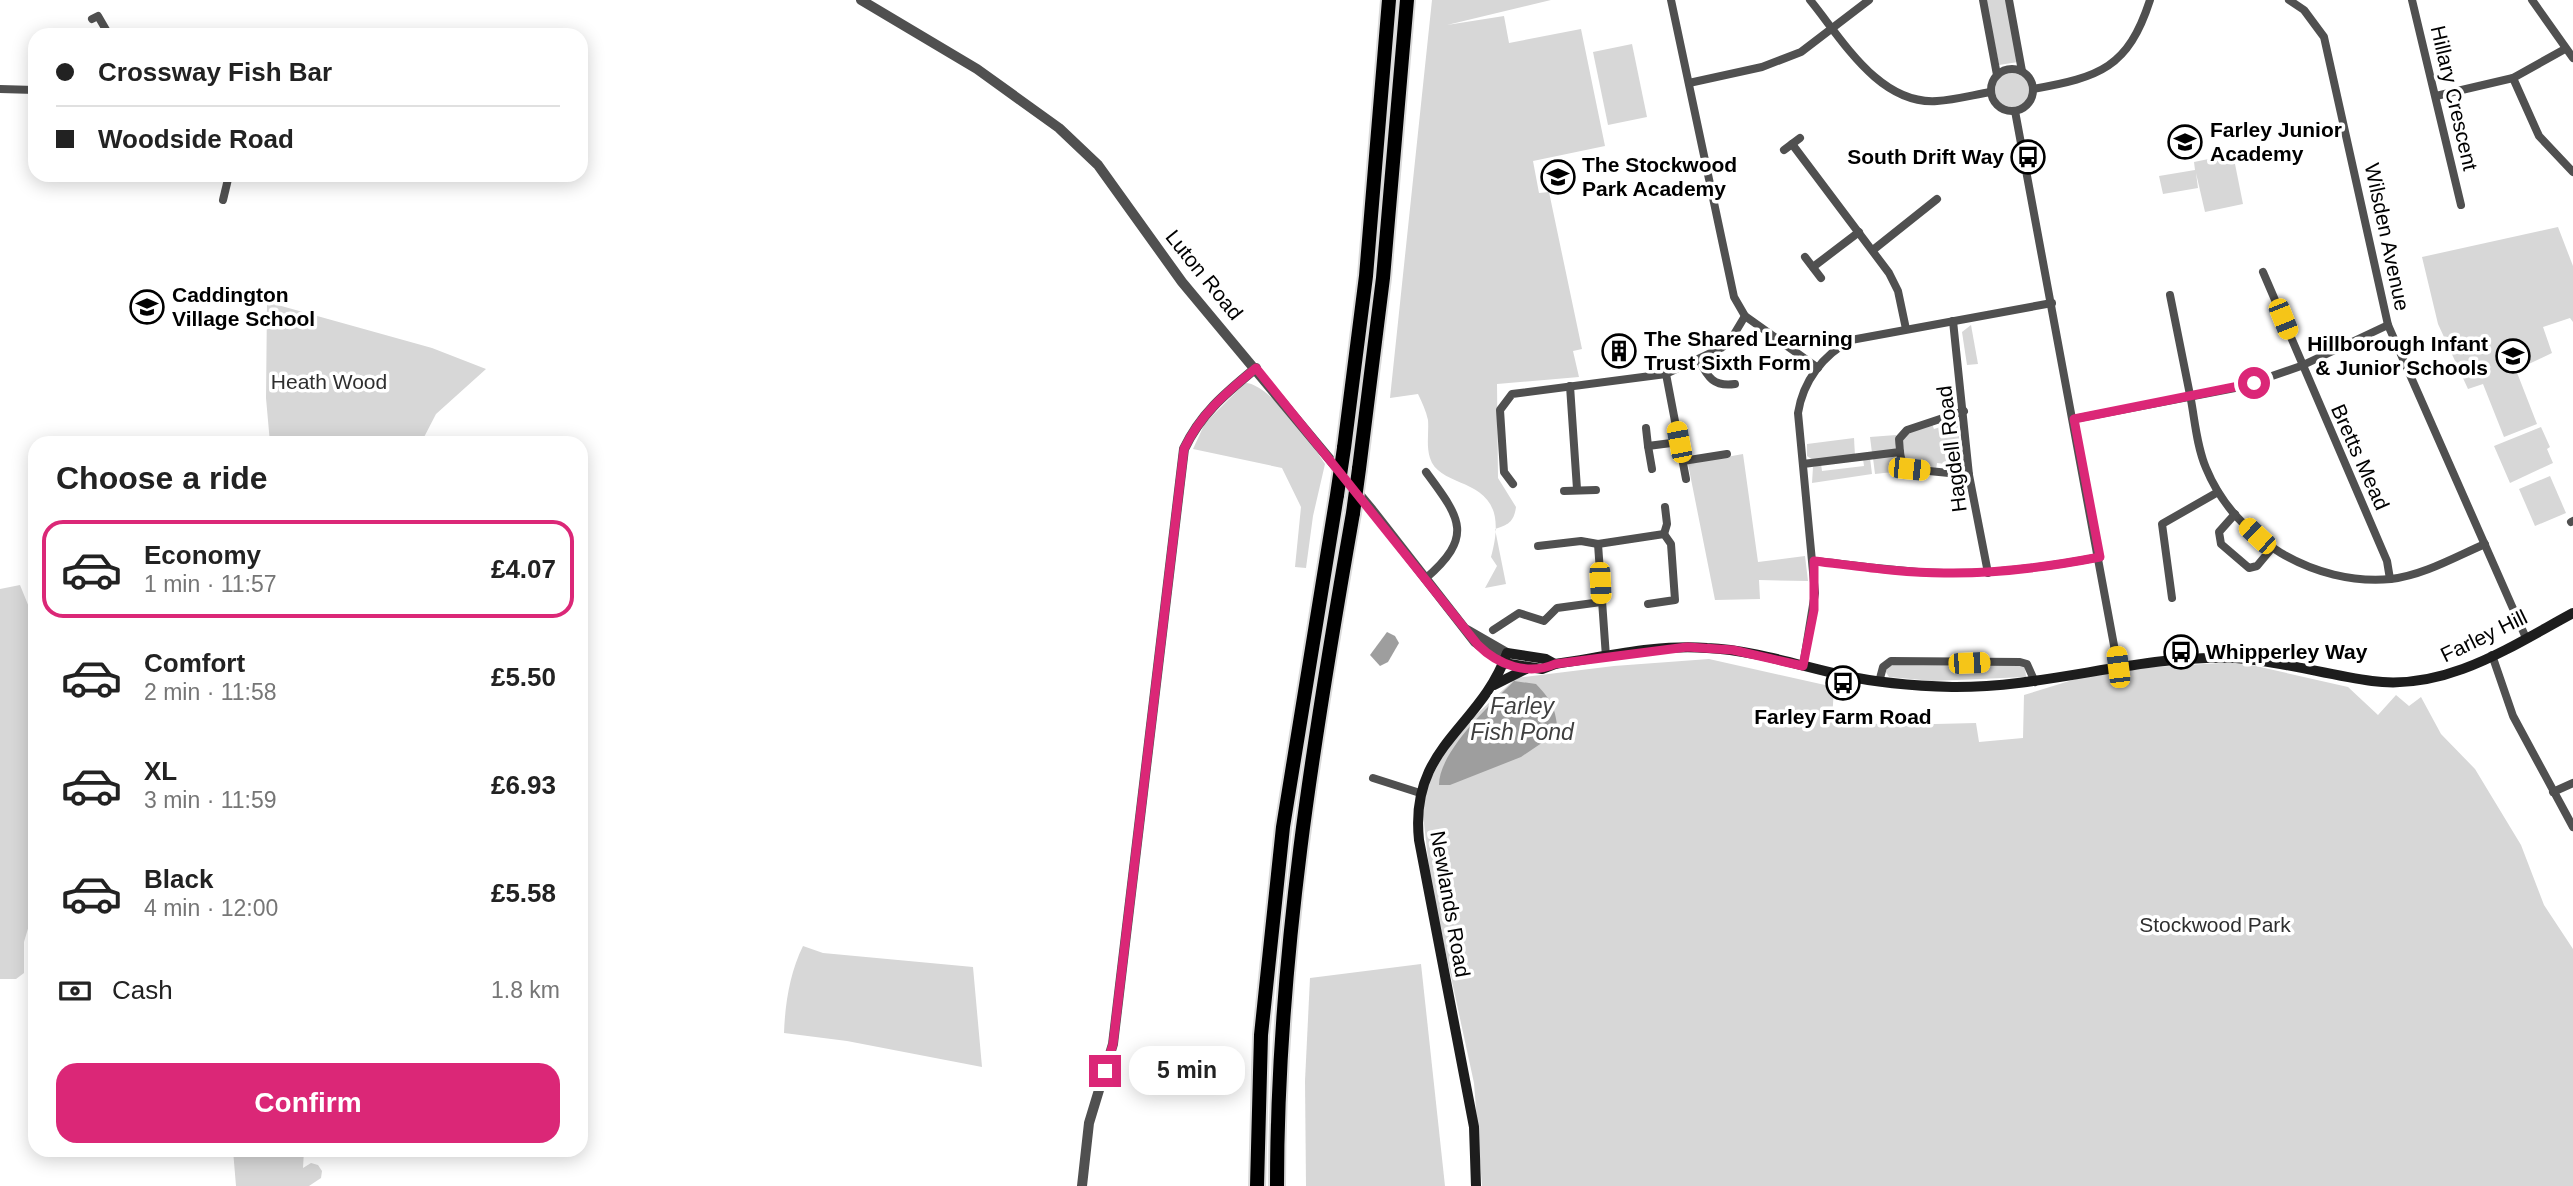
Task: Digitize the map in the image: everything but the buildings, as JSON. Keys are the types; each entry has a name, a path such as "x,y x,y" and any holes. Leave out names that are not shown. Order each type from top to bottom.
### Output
{"highway":[{"path":"1257,1186 1261,1035 1283,827 1337,495 1366,276 1388,0"},
{"path":"1278,1186 1277,1114 1285,975 1298,850 1359,469 1383,278 1407,0"}],"main road":[{"name":"Farley Hill","path":"1505,658 1526,669 1542,669 1555,664 1673,648 1707,648 1758,654 1879,682 1954,687 2035,682 2118,667 2180,660 2238,659 2375,681 2409,682 2450,675 2573,613"},
{"name":"Farley Hill","path":"1505,658 1546,659 1555,664"},
{"name":"Newlands Road","path":"1476,1186 1474,1128 1447,1002 1416,818 1420,793 1446,741 1494,685 1505,658"},
{"path":"1494,685 1526,669"}],"street":[{"name":"Luton Road","path":"861,0 977,69 1059,128 1098,165 1182,282 1256,368 1467,630 1505,658"},
{"path":"1671,0 1734,296 1745,316 1818,368"},
{"path":"1810,0 1869,72 1905,96 1936,102 1991,92"},
{"path":"1689,83 1730,76 1801,52 1869,0"},
{"path":"1983,0 1997,75 1991,92 1997,104 2015,111 2026,105 2033,89 2030,79 2022,71 2009,0"},
{"path":"2033,89 2092,77 2113,65 2131,46 2150,0"},
{"name":"Wilsden Avenue","path":"2289,0 2304,10 2324,37 2388,325 2526,638"},
{"name":"Hillary Crescent","path":"2413,0 2461,205"},
{"path":"2532,0 2564,49 2573,58"},
{"path":"98,17 105,28"},
{"path":"2436,96 2513,78 2564,49"},
{"path":"1997,75 2009,69 2022,71"},
{"path":"2513,78 2539,136 2573,172"},
{"path":"0,89 28,90"},
{"path":"2015,111 2100,557 2118,667"},
{"path":"1784,150 1800,138"},
{"path":"1792,144 1894,281 1906,329"},
{"path":"223,200 227,182"},
{"path":"1873,250 1937,200"},
{"path":"1813,267 1859,232"},
{"path":"1805,257 1821,278"},
{"name":"Bretts Mead","path":"2263,271 2301,366 2387,561 2390,579"},
{"path":"2171,295 2206,467 2218,492 2235,514 2272,548 2321,571 2358,579 2390,579 2434,568 2485,544"},
{"path":"1803,666 1814,610 1814,561 1798,413 1805,389 1818,368 1835,349 1852,340 2052,303"},
{"path":"1513,484 1504,472 1502,403 1517,392 1666,374 1699,360 1730,341 1745,316"},
{"name":"Hagdell Road","path":"1954,321 1969,475 1988,572"},
{"path":"2074,419 2240,387 2301,366 2388,325"},
{"path":"1699,360 1714,383 1723,386 1735,384"},
{"path":"1082,1186 1089,1124 1113,1044 1184,449 1194,427 1210,406 1256,368"},
{"path":"1666,374 1686,479"},
{"path":"1570,386 1577,489"},
{"path":"1964,411 1907,430 1899,439 1900,452 1903,463 1909,469 1969,475"},
{"path":"1646,428 1652,469"},
{"path":"1648,446 1679,442"},
{"path":"1803,464 1900,452"},
{"path":"1683,461 1727,454"},
{"path":"1425,579 1451,554 1457,530 1448,502 1426,472"},
{"path":"1564,491 1596,490"},
{"path":"2172,598 2162,524 2218,492"},
{"path":"1664,534 1667,524 1665,507"},
{"path":"2235,514 2219,532 2218,540 2246,566 2256,565 2272,548"},
{"path":"1538,546 1581,541 1598,544 1664,534"},
{"path":"1664,534 1671,544 1675,600"},
{"path":"1598,544 1606,657"},
{"path":"1814,561 1941,573 1988,572 2100,557"},
{"path":"1648,604 1685,598"},
{"path":"1493,630 1514,614 1523,612 1544,621 1556,608 1601,602"},
{"path":"2492,655 2513,716 2573,827"},
{"path":"1879,682 1882,667 1891,661 2020,662 2027,664 2035,682"},
{"path":"1373,778 1420,793"},
{"path":"2553,792 2573,783"}],"green space":[{"path":"1432,0 1551,0 1447,25 1504,16 1509,43 1581,29 1605,146 1533,161 1539,193 1549,192 1582,349 1573,351 1579,377 1497,384 1498,478 1516,507 1510,522 1496,529 1493,510 1485,497 1448,477 1437,469 1430,458 1428,420 1418,394 1390,398"},
{"path":"1986,0 2008,0 2018,62 1999,65"},
{"path":"1632,44 1647,117 1608,125 1593,52"},
{"path":"2013,72 2026,77 2031,90 2026,103 2013,108 2000,103 1995,90 2000,77"},
{"path":"2233,154 2243,204 2205,212 2196,173 2198,188 2163,194 2159,176 2195,170 2194,162"},
{"name":"Hillborough Infant & Junior Schools","path":"2558,227 2573,266 2573,322 2570,318 2543,327 2552,353 2516,370 2537,424 2504,437 2483,384 2468,389 2438,324 2422,257"},
{"name":"Heath Wood","path":"267,302 432,348 486,369 436,414 425,436 269,436 266,398"},
{"path":"1971,325 1978,364 1967,365 1962,332"},
{"path":"1245,383 1255,385 1277,403 1325,464 1313,516 1306,568 1295,567 1301,507 1282,468 1193,449 1205,423"},
{"path":"1948,417 1957,417 1962,470 1954,471 1953,465 1937,463 1936,470 1911,466 1904,452 1904,435 1932,424 1934,429 1950,424"},
{"path":"2541,427 2550,447 2547,449 2553,463 2510,483 2494,446"},
{"path":"1896,435 1895,449 1872,453 1870,437"},
{"path":"1854,438 1855,456 1813,460 1807,456 1807,444"},
{"path":"1743,454 1758,562 1805,556 1808,581 1759,580 1760,599 1715,600 1688,464"},
{"path":"1896,456 1902,471 1875,474 1873,458"},
{"path":"1870,458 1872,474 1812,483 1813,467 1821,464 1822,471 1864,466 1863,459"},
{"path":"2550,476 2566,513 2535,526 2519,489"},
{"path":"1495,531 1506,584 1485,588 1497,566 1491,557"},
{"path":"20,585 28,605 28,929 24,942 24,973 16,979 0,979 0,589"},
{"name":"Stockwood Park","path":"1709,659 1834,687 1832,721 1895,725 1976,723 1979,742 2023,738 2024,695 2092,674 2120,669 2238,662 2348,687 2378,715 2396,695 2409,706 2421,697 2441,734 2475,769 2521,845 2544,905 2573,949 2573,1186 1482,1186 1474,1083 1431,885 1421,797 1454,735 1516,678 1614,666"},
{"path":"1893,665 2025,666 2026,677 1933,681 1889,677 1884,669"},
{"path":"803,946 823,953 973,967 982,1067 847,1041 784,1033 789,988"},
{"path":"1421,964 1445,1186 1306,1186 1305,1081 1310,978"},
{"path":"234,1157 304,1157 303,1168 311,1163 318,1165 322,1171 321,1178 309,1186 236,1186"}],"water":[{"path":"1387,632 1395,636 1399,643 1388,662 1380,666 1370,655"},
{"name":"Farley Fish Pond","path":"1514,681 1536,684 1542,690 1552,706 1558,732 1521,757 1450,785 1439,785 1447,758 1457,743"}],"place":[{"name":"Farley Junior Academy","path":"2185,142"},
{"name":"South Drift Way","path":"2028,157"},
{"name":"The Stockwood Park Academy","path":"1558,177"},
{"name":"Caddington Village School","path":"147,307"},
{"name":"The Shared Learning Trust Sixth Form","path":"1619,351"},
{"name":"Hillborough Infant & Junior Schools","path":"2513,356"},
{"name":"Whipperley Way","path":"2181,652"},
{"name":"Farley Farm Road","path":"1843,683"}],"route":[{"path":"1105,1071 1113,1044 1184,449 1194,427 1210,406 1256,368 1475,642 1504,663 1526,669 1542,669 1555,664 1687,647 1758,654 1803,666 1814,610 1814,561 1915,572 1970,573 2023,570 2100,557 2074,419 2254,383"}]}
